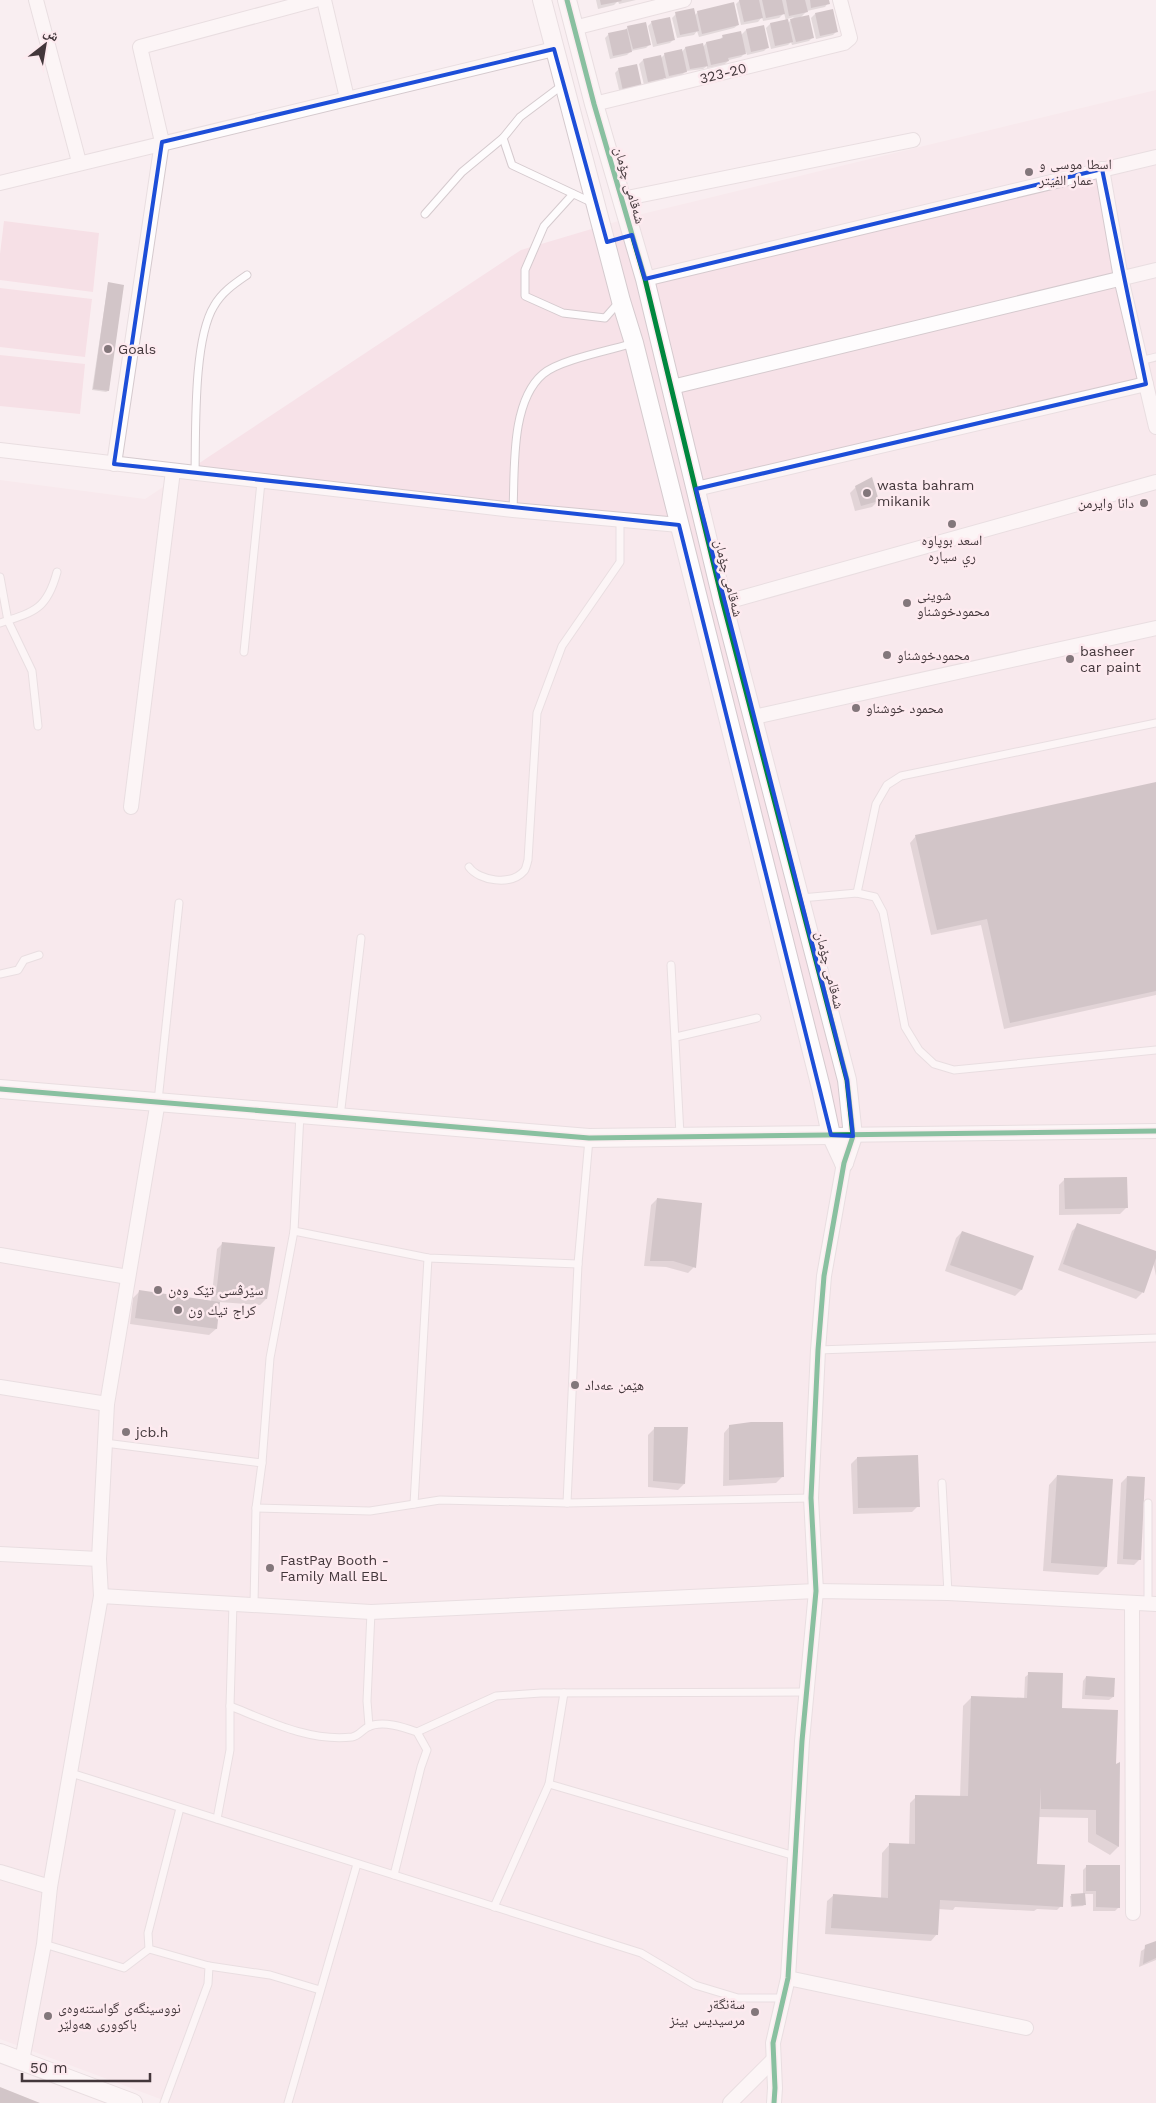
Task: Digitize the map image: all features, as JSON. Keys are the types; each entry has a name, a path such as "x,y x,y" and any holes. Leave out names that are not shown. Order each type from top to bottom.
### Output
{"street":[{"path":"36,0 79,162"},
{"path":"114,464 162,142 140,47 315,0"},
{"path":"324,0 347,98"},
{"path":"542,0 621,301 634,343 821,1088 831,1135 844,1163 824,1276 818,1350 811,1498 816,1592 802,1741 788,1978 773,2044 774,2103"},
{"name":"شەقامی چۆمان","path":"567,0 594,104 645,279 723,603 847,1080 853,1136 844,1163"},
{"path":"574,28 684,0"},
{"name":"323-20","path":"594,104 844,43 850,38 840,0"},
{"path":"0,182 554,49"},
{"path":"622,199 913,140"},
{"path":"645,279 1156,157"},
{"path":"1102,169 1121,278 1156,428"},
{"path":"607,242 632,235"},
{"path":"672,387 1156,270"},
{"path":"696,489 1146,384"},
{"path":"0,450 513,510 679,525"},
{"path":"131,807 173,471"},
{"path":"723,603 1156,482"},
{"path":"754,718 1156,628"},
{"path":"821,1088 847,1080"},
{"path":"0,1089 589,1138 1156,1131"},
{"path":"22,2061 44,1944 50,1887 101,1596 99,1559 107,1404 158,1101"},
{"path":"0,1255 128,1277"},
{"path":"0,1387 107,1404"},
{"path":"0,1554 99,1559"},
{"path":"101,1596 371,1612 816,1592 948,1593 1152,1604"},
{"path":"1132,1603 1133,1913"},
{"path":"0,1872 50,1887"},
{"path":"788,1978 1026,2028"},
{"path":"0,2053 134,2103"},
{"path":"730,2103 773,2060"}],"lane":[{"path":"425,214 462,172 503,138 520,117 564,83"},
{"path":"503,138 512,165 596,205"},
{"path":"573,194 544,226 525,270 525,296 564,313 605,318 621,301"},
{"path":"195,474 199,363 204,335 213,308 226,290 247,275"},
{"path":"513,510 517,422 523,403 534,385 543,374 571,361 634,343"},
{"path":"1140,361 1156,357"},
{"path":"244,652 261,482"},
{"path":"469,867 473,873 499,880 515,878 524,871 528,860 536,713 562,646 620,562 620,520"},
{"path":"0,623 34,610 46,601 52,591 57,572"},
{"path":"0,577 8,621 32,671 38,726"},
{"path":"857,893 876,804 887,785 902,776 1156,723"},
{"path":"800,898 857,893 875,897 883,912 905,1027 919,1050 934,1064 954,1070 1156,1050"},
{"path":"158,1101 179,902"},
{"path":"340,1118 360,938"},
{"path":"0,974 18,970 24,960 39,955"},
{"path":"672,965 680,1138"},
{"path":"676,1037 757,1018"},
{"path":"254,1604 256,1508 262,1463 270,1358 294,1230 300,1114"},
{"path":"567,1503 578,1264 589,1138"},
{"path":"294,1230 428,1258 578,1264"},
{"path":"414,1504 428,1258"},
{"path":"818,1350 1156,1338"},
{"path":"105,1443 262,1463"},
{"path":"942,1484 948,1593"},
{"path":"256,1508 370,1511 440,1500 567,1503 811,1498"},
{"path":"1148,1503 1152,1604"},
{"path":"217,1819 230,1750 233,1603"},
{"path":"369,1726 367,1701 371,1612"},
{"path":"417,1732 496,1696 564,1693 808,1692"},
{"path":"494,1907 549,1784 564,1693"},
{"path":"230,1706 294,1730 321,1736 354,1737 369,1726 396,1724 417,1732 427,1750 394,1875"},
{"path":"71,1773 641,1953 694,1985 738,1998 782,1998"},
{"path":"549,1784 795,1856"},
{"path":"149,1949 148,1933 180,1808"},
{"path":"288,2103 357,1864"},
{"path":"44,1944 124,1968 149,1949"},
{"path":"149,1949 209,1966 270,1975 320,1990"},
{"path":"164,2103 208,1984 209,1966"}],"highlighted area":[{"path":"554,49 607,242 632,235 645,279 1102,169 1146,384 696,489 847,1080 853,1136 831,1135 679,525 114,464 162,142"}],"shaded area":[{"path":"1156,90 1156,2103 171,2103 0,2039 0,480 145,499 521,250 642,214"},
{"path":"4,221 99,233 93,292 0,280 0,254"},
{"path":"0,288 92,299 85,357 0,347"},
{"path":"0,355 85,364 80,414 0,406"}],"building":[{"path":"600,0 621,0 622,1 601,5"},
{"path":"739,0 759,0 763,18 744,22"},
{"path":"762,0 782,0 785,14 766,18"},
{"path":"786,0 805,0 808,12 789,16"},
{"path":"810,0 829,0 830,4 811,8"},
{"path":"734,2 739,25 702,34 697,11"},
{"path":"694,8 699,31 680,35 675,12"},
{"path":"833,9 838,32 820,36 815,13"},
{"path":"809,15 814,38 796,42 790,19"},
{"path":"670,17 675,40 657,44 651,21"},
{"path":"788,19 793,42 775,46 770,23"},
{"path":"646,22 651,45 633,49 627,26"},
{"path":"764,25 769,48 751,52 746,29"},
{"path":"627,29 632,52 613,56 608,33"},
{"path":"741,31 746,54 728,58 729,61 711,65 706,42 723,38 722,35"},
{"path":"703,43 708,66 690,69 685,47"},
{"path":"682,49 687,72 669,76 664,53"},
{"path":"661,55 666,78 648,82 643,59"},
{"path":"637,64 642,87 623,91 618,68"},
{"path":"108,282 124,285 109,391 93,389"},
{"name":"wasta bahram mikanik","path":"872,477 879,501 861,506 855,486"},
{"path":"1156,782 1156,991 1010,1023 987,919 937,930 915,835"},
{"path":"1127,1177 1128,1208 1065,1209 1064,1178"},
{"path":"657,1198 702,1203 696,1268 673,1261 650,1261"},
{"path":"1077,1223 1156,1251 1156,1258 1144,1293 1063,1264"},
{"path":"962,1231 1034,1256 1022,1290 950,1265"},
{"path":"222,1242 275,1247 267,1299 216,1295"},
{"name":"كراج تيك ون","path":"139,1290 220,1302 217,1329 135,1318"},
{"path":"751,1422 783,1422 784,1477 729,1480 729,1425"},
{"path":"654,1427 688,1427 685,1484 653,1481"},
{"path":"918,1455 920,1507 858,1508 857,1457"},
{"path":"1057,1475 1113,1479 1107,1567 1051,1563"},
{"path":"1127,1476 1145,1477 1141,1560 1123,1559"},
{"path":"1028,1672 1063,1673 1062,1708 1118,1710 1116,1764 1120,1762 1119,1847 1096,1834 1096,1810 1041,1809 1041,1787 1037,1864 1065,1865 1063,1907 940,1900 938,1935 831,1928 833,1894 888,1898 889,1843 915,1844 915,1795 968,1796 971,1696 1027,1698"},
{"path":"1086,1676 1115,1678 1114,1697 1085,1695"},
{"path":"1086,1865 1120,1865 1120,1908 1096,1907 1096,1891 1086,1891"},
{"path":"1085,1893 1086,1905 1072,1906 1071,1894"},
{"path":"1156,1941 1156,1958 1143,1964 1145,1945"},
{"path":"0,2087 40,2103 0,2103"}],"cycle path":[{"path":"567,0 594,104 645,279 723,603 847,1080 853,1136 844,1163 824,1276 818,1350 811,1498 816,1591 802,1741 788,1978 773,2043 774,2103"},
{"path":"0,1089 589,1138 1156,1131"}],"place":[{"name":"اسطا موسى و عمار الفيتر","path":"1029,172"},
{"name":"Goals","path":"108,349"},
{"name":"wasta bahram mikanik","path":"867,493"},
{"name":"دانا وایرمن","path":"1144,503"},
{"name":"اسعد بوپاوه ري سياره","path":"952,524"},
{"name":"شوينى محمودخوشناو","path":"907,603"},
{"name":"محمودخوشناو","path":"887,655"},
{"name":"basheer car paint","path":"1070,659"},
{"name":"محمود خوشناو","path":"856,708"},
{"name":"سێرڤسی تێک وەن","path":"158,1290"},
{"name":"كراج تيك ون","path":"178,1310"},
{"name":"هێمن عەداد","path":"575,1385"},
{"name":"jcb.h","path":"126,1432"},
{"name":"FastPay Booth - Family Mall EBL","path":"270,1568"},
{"name":"سةنگةر مرسيديس بينز","path":"755,2012"},
{"name":"نووسینگەی گواستنەوەی باکووری هەولێر","path":"48,2016"}]}
